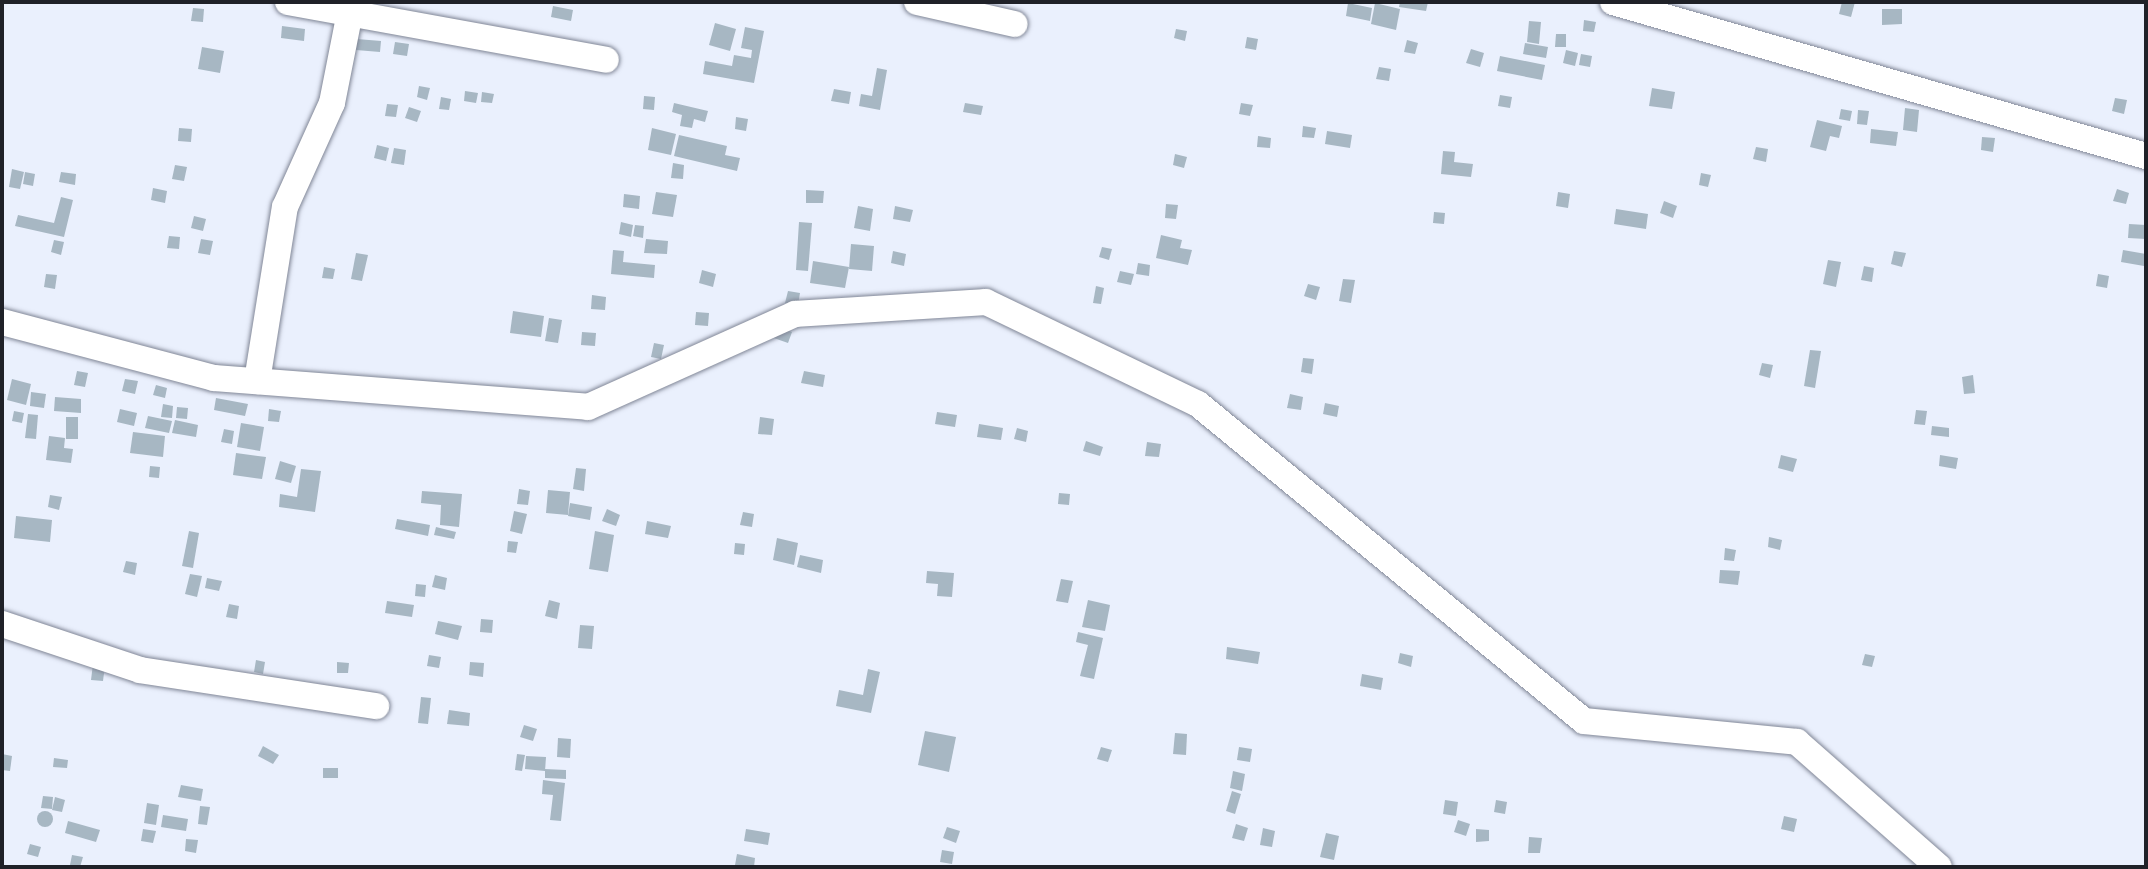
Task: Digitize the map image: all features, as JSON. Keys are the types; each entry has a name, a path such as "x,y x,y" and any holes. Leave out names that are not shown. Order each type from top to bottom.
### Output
{"street":[{"path":"288,2 351,8 606,60"},
{"path":"917,2 1015,24"},
{"path":"1613,2 2146,156"},
{"path":"257,381 285,207 332,103 351,8"},
{"path":"2,322 214,378 588,407 795,314 986,302 1198,404 1584,721 1797,742 1939,867"},
{"path":"2,624 140,670 376,706"}],"building":[{"path":"1400,2 1428,2 1426,11 1399,7"},
{"path":"1842,2 1855,2 1851,17 1839,14"},
{"path":"1348,3 1372,8 1370,21 1346,16"},
{"path":"1375,3 1400,9 1396,30 1371,24"},
{"path":"553,6 573,10 571,21 551,17"},
{"path":"193,8 204,9 203,22 191,21"},
{"path":"1882,9 1902,9 1902,24 1882,25"},
{"path":"1584,20 1596,22 1594,32 1583,31"},
{"path":"1529,21 1541,22 1539,44 1527,42"},
{"path":"715,23 736,29 730,51 709,45"},
{"path":"282,26 305,29 304,41 281,38"},
{"path":"745,27 764,31 754,83 703,74 705,61 732,66 734,55 751,58 752,50 741,48"},
{"path":"1176,29 1187,31 1185,41 1174,38"},
{"path":"1556,34 1566,34 1566,47 1555,47"},
{"path":"1247,37 1258,39 1256,50 1245,48"},
{"path":"357,39 381,41 380,52 356,50"},
{"path":"1407,40 1418,43 1415,54 1404,52"},
{"path":"395,42 409,44 407,56 393,54"},
{"path":"1525,43 1548,47 1546,58 1523,54"},
{"path":"202,47 224,51 220,73 198,69"},
{"path":"1471,49 1484,53 1480,67 1466,63"},
{"path":"1566,50 1578,53 1575,66 1563,63"},
{"path":"1581,54 1592,56 1590,67 1579,65"},
{"path":"1500,56 1545,65 1542,80 1497,71"},
{"path":"1379,67 1391,69 1389,81 1376,79"},
{"path":"877,68 887,70 880,110 859,106 861,94 872,96"},
{"path":"419,86 430,88 427,100 417,97"},
{"path":"1652,88 1675,92 1672,109 1649,106"},
{"path":"834,89 851,92 849,104 831,101"},
{"path":"465,91 478,93 476,103 464,101"},
{"path":"482,92 494,94 492,103 481,102"},
{"path":"1500,95 1512,97 1510,108 1498,106"},
{"path":"644,96 655,97 654,110 643,109"},
{"path":"441,97 451,99 449,110 439,109"},
{"path":"2115,98 2127,100 2124,114 2112,111"},
{"path":"674,103 708,111 705,122 694,119 692,128 680,126 682,115 672,112"},
{"path":"965,103 983,106 981,115 963,112"},
{"path":"1241,103 1253,105 1250,116 1239,114"},
{"path":"387,104 398,105 396,117 385,116"},
{"path":"409,107 421,111 417,122 405,118"},
{"path":"1905,108 1919,110 1917,132 1903,130"},
{"path":"1841,109 1852,111 1850,121 1839,119"},
{"path":"1858,110 1869,111 1867,125 1857,124"},
{"path":"736,117 748,119 746,131 735,129"},
{"path":"1817,120 1842,126 1839,138 1830,136 1826,151 1810,147"},
{"path":"1303,126 1316,128 1314,138 1302,137"},
{"path":"179,128 192,129 191,142 178,141"},
{"path":"652,128 676,134 671,155 648,150"},
{"path":"1871,129 1898,132 1896,146 1870,143"},
{"path":"1327,131 1352,135 1350,148 1325,144"},
{"path":"679,135 727,146 725,155 740,158 737,171 674,156"},
{"path":"1258,136 1271,138 1270,148 1257,147"},
{"path":"1982,137 1995,138 1993,152 1981,150"},
{"path":"377,145 389,148 386,161 374,158"},
{"path":"1756,147 1768,149 1766,162 1753,159"},
{"path":"394,148 406,150 404,165 391,163"},
{"path":"1443,151 1455,152 1454,162 1473,164 1471,177 1441,174"},
{"path":"1175,154 1187,157 1184,168 1173,165"},
{"path":"673,163 684,165 683,179 671,178"},
{"path":"175,165 187,167 184,181 172,179"},
{"path":"12,169 24,172 20,189 9,187"},
{"path":"25,172 35,174 33,186 23,184"},
{"path":"61,172 76,174 75,185 59,182"},
{"path":"1701,173 1711,175 1708,187 1699,185"},
{"path":"153,188 167,191 165,203 151,200"},
{"path":"2117,189 2129,193 2126,204 2113,201"},
{"path":"806,190 824,191 823,203 806,203"},
{"path":"656,192 677,195 673,217 652,214"},
{"path":"1558,192 1570,194 1568,208 1556,206"},
{"path":"624,194 640,196 639,209 623,207"},
{"path":"61,197 73,200 64,237 15,226 18,215 54,223"},
{"path":"1664,201 1677,206 1673,218 1660,213"},
{"path":"1166,204 1178,205 1176,219 1165,218"},
{"path":"858,206 873,209 870,231 854,228"},
{"path":"895,206 913,210 910,222 893,219"},
{"path":"1616,209 1648,214 1646,229 1614,224"},
{"path":"1434,212 1445,213 1444,224 1433,223"},
{"path":"194,216 206,219 203,231 191,228"},
{"path":"621,222 633,225 631,237 619,234"},
{"path":"799,222 812,223 808,271 796,270"},
{"path":"2129,224 2146,225 2146,239 2128,238"},
{"path":"635,225 644,226 643,238 633,236"},
{"path":"1161,235 1182,240 1180,248 1192,250 1188,265 1156,258"},
{"path":"169,236 180,237 179,249 167,248"},
{"path":"201,239 213,241 210,255 198,253"},
{"path":"646,239 668,241 667,254 644,253"},
{"path":"54,240 64,242 61,255 51,252"},
{"path":"851,244 874,246 872,271 849,269"},
{"path":"1102,247 1112,249 1109,260 1099,257"},
{"path":"613,250 624,251 623,262 655,265 654,278 611,274"},
{"path":"2123,250 2146,254 2144,266 2121,262"},
{"path":"893,251 906,254 904,266 891,263"},
{"path":"1894,251 1906,253 1902,267 1891,264"},
{"path":"356,253 368,255 362,281 351,279"},
{"path":"1828,260 1841,262 1836,287 1823,284"},
{"path":"813,261 849,267 845,288 810,283"},
{"path":"1138,263 1150,265 1149,276 1136,274"},
{"path":"1864,266 1874,268 1872,282 1861,280"},
{"path":"324,267 335,269 333,279 322,278"},
{"path":"702,270 716,274 713,287 699,283"},
{"path":"1120,271 1134,274 1131,285 1117,282"},
{"path":"46,274 57,275 55,289 44,287"},
{"path":"2098,274 2109,276 2107,288 2096,286"},
{"path":"1343,279 1355,280 1351,303 1339,301"},
{"path":"1308,284 1320,287 1316,300 1304,296"},
{"path":"1096,286 1104,288 1101,304 1093,303"},
{"path":"788,291 800,293 798,305 785,303"},
{"path":"592,295 606,297 605,310 591,309"},
{"path":"513,311 544,316 541,337 510,333"},
{"path":"696,312 709,313 708,326 695,325"},
{"path":"549,318 562,320 558,343 545,341"},
{"path":"774,326 792,332 788,343 771,337"},
{"path":"582,332 596,333 595,346 581,345"},
{"path":"654,343 664,345 661,359 651,357"},
{"path":"1810,350 1821,351 1815,388 1804,386"},
{"path":"1303,358 1314,359 1312,374 1301,372"},
{"path":"1762,363 1773,365 1770,378 1759,375"},
{"path":"77,371 88,373 85,387 74,385"},
{"path":"804,371 825,375 823,387 801,383"},
{"path":"1973,375 1975,393 1964,394 1962,377"},
{"path":"12,379 31,384 26,405 7,400"},
{"path":"125,379 138,381 135,394 122,391"},
{"path":"156,385 167,388 165,398 153,395"},
{"path":"31,392 46,394 44,408 30,406"},
{"path":"1290,394 1303,397 1301,410 1287,408"},
{"path":"55,397 81,399 81,413 54,411"},
{"path":"216,398 248,404 245,416 214,410"},
{"path":"1325,403 1339,406 1337,417 1323,414"},
{"path":"163,404 173,406 172,418 161,417"},
{"path":"177,407 188,408 187,419 176,418"},
{"path":"120,409 137,413 134,426 117,422"},
{"path":"269,409 281,411 279,422 268,421"},
{"path":"1916,410 1927,411 1925,425 1914,424"},
{"path":"14,411 24,413 22,423 12,421"},
{"path":"937,412 957,415 955,427 935,424"},
{"path":"28,414 38,415 36,439 25,438"},
{"path":"148,416 172,421 169,433 145,428"},
{"path":"66,417 78,417 78,439 66,439"},
{"path":"760,417 774,419 772,435 758,434"},
{"path":"175,420 198,425 196,437 172,433"},
{"path":"241,423 264,427 260,451 237,447"},
{"path":"979,424 1003,428 1001,440 977,437"},
{"path":"1932,426 1949,428 1949,437 1931,435"},
{"path":"1017,428 1028,431 1026,442 1014,439"},
{"path":"224,429 234,431 232,444 221,442"},
{"path":"133,432 165,436 163,457 130,453"},
{"path":"49,436 65,438 64,448 73,449 71,463 46,460"},
{"path":"1086,441 1103,447 1100,456 1083,451"},
{"path":"1147,442 1161,444 1159,457 1145,456"},
{"path":"236,453 266,457 262,479 233,475"},
{"path":"1781,455 1797,459 1793,472 1778,468"},
{"path":"1940,455 1958,458 1956,469 1939,466"},
{"path":"280,461 296,466 291,483 275,479"},
{"path":"150,466 160,467 159,478 149,477"},
{"path":"576,468 586,469 584,491 573,489"},
{"path":"301,469 321,471 315,512 279,507 280,494 297,497"},
{"path":"519,489 530,491 528,505 517,504"},
{"path":"548,490 570,492 568,515 546,513"},
{"path":"422,491 462,494 459,527 440,525 441,505 421,503"},
{"path":"1059,493 1070,494 1069,505 1058,504"},
{"path":"50,495 62,497 59,510 48,507"},
{"path":"570,503 592,507 590,520 568,516"},
{"path":"607,509 620,515 616,526 602,521"},
{"path":"514,511 527,514 522,534 510,531"},
{"path":"743,512 754,514 752,527 740,525"},
{"path":"16,516 52,520 50,542 14,538"},
{"path":"397,519 430,525 428,536 395,529"},
{"path":"647,521 671,526 668,538 645,534"},
{"path":"436,527 456,532 454,539 434,535"},
{"path":"189,531 199,533 193,568 182,566"},
{"path":"595,531 614,535 608,572 589,569"},
{"path":"1769,537 1782,540 1780,550 1768,547"},
{"path":"777,538 798,543 794,565 773,560"},
{"path":"508,541 518,542 516,553 507,552"},
{"path":"735,543 745,544 744,555 734,554"},
{"path":"1725,548 1736,550 1734,561 1724,560"},
{"path":"800,555 823,560 821,573 797,567"},
{"path":"126,561 137,563 135,575 123,572"},
{"path":"1720,570 1740,571 1738,585 1719,583"},
{"path":"927,571 954,573 952,597 937,596 938,584 926,583"},
{"path":"190,574 202,576 197,597 185,594"},
{"path":"435,575 447,578 445,590 432,587"},
{"path":"207,578 222,581 219,591 205,588"},
{"path":"1061,579 1073,581 1068,603 1056,601"},
{"path":"416,584 426,585 425,597 415,596"},
{"path":"549,600 560,603 557,619 545,616"},
{"path":"1088,600 1110,605 1105,631 1082,627"},
{"path":"387,601 414,605 412,617 385,613"},
{"path":"229,604 239,606 237,619 226,617"},
{"path":"481,619 493,620 492,633 480,632"},
{"path":"438,621 462,626 458,640 435,634"},
{"path":"580,625 594,626 592,649 578,648"},
{"path":"1078,632 1103,638 1094,679 1080,676 1088,645 1076,642"},
{"path":"1227,647 1260,652 1258,664 1226,659"},
{"path":"1400,653 1413,656 1411,667 1398,663"},
{"path":"1865,654 1875,656 1872,667 1862,665"},
{"path":"429,655 441,657 439,668 427,666"},
{"path":"94,656 106,658 103,681 91,680"},
{"path":"256,660 265,662 263,674 254,672"},
{"path":"337,662 349,663 348,673 337,673"},
{"path":"470,662 484,663 483,677 469,675"},
{"path":"868,669 880,672 871,713 836,706 839,690 863,695"},
{"path":"1362,674 1383,678 1381,690 1360,686"},
{"path":"421,697 431,698 428,724 418,723"},
{"path":"449,710 470,713 469,726 447,724"},
{"path":"524,725 537,729 533,741 520,737"},
{"path":"925,731 956,737 949,772 918,765"},
{"path":"1175,733 1187,734 1186,755 1173,754"},
{"path":"558,738 571,739 570,758 557,757"},
{"path":"263,746 279,755 273,764 258,756"},
{"path":"1101,747 1112,750 1108,762 1097,759"},
{"path":"1239,747 1252,749 1250,762 1237,760"},
{"path":"2,754 12,756 10,771 2,770"},
{"path":"517,754 525,755 522,771 515,770"},
{"path":"526,756 546,757 545,771 525,769"},
{"path":"54,758 68,760 67,768 53,767"},
{"path":"323,768 338,768 338,778 323,778"},
{"path":"545,769 566,770 566,779 545,778"},
{"path":"1233,771 1245,774 1242,791 1230,788"},
{"path":"543,780 565,783 561,821 550,820 553,795 542,794"},
{"path":"181,785 203,789 201,801 178,797"},
{"path":"1232,791 1241,794 1235,814 1226,811"},
{"path":"43,796 53,797 52,809 41,808"},
{"path":"55,797 65,800 62,812 52,810"},
{"path":"1445,800 1458,802 1456,816 1443,814"},
{"path":"1496,800 1507,802 1505,814 1494,812"},
{"path":"147,803 159,805 156,825 144,823"},
{"path":"200,806 210,807 207,825 198,824"},
{"path":"45,811 53,819 45,827 37,819"},
{"path":"163,815 188,819 186,831 161,827"},
{"path":"1784,816 1797,819 1794,832 1781,829"},
{"path":"1458,820 1470,824 1466,836 1454,832"},
{"path":"68,821 100,830 96,842 65,833"},
{"path":"1236,824 1248,828 1244,841 1232,838"},
{"path":"947,827 960,831 956,843 943,838"},
{"path":"1263,828 1275,831 1272,847 1260,845"},
{"path":"143,829 156,831 153,843 141,841"},
{"path":"746,829 770,833 768,845 744,841"},
{"path":"1476,829 1489,830 1489,841 1476,842"},
{"path":"1326,833 1339,836 1334,860 1320,857"},
{"path":"1529,837 1542,838 1540,853 1528,853"},
{"path":"186,839 198,840 196,853 185,851"},
{"path":"30,844 41,847 38,857 27,854"},
{"path":"942,850 954,852 952,864 940,862"},
{"path":"737,854 755,858 754,867 735,865"},
{"path":"72,855 83,857 80,867 70,865"}]}
